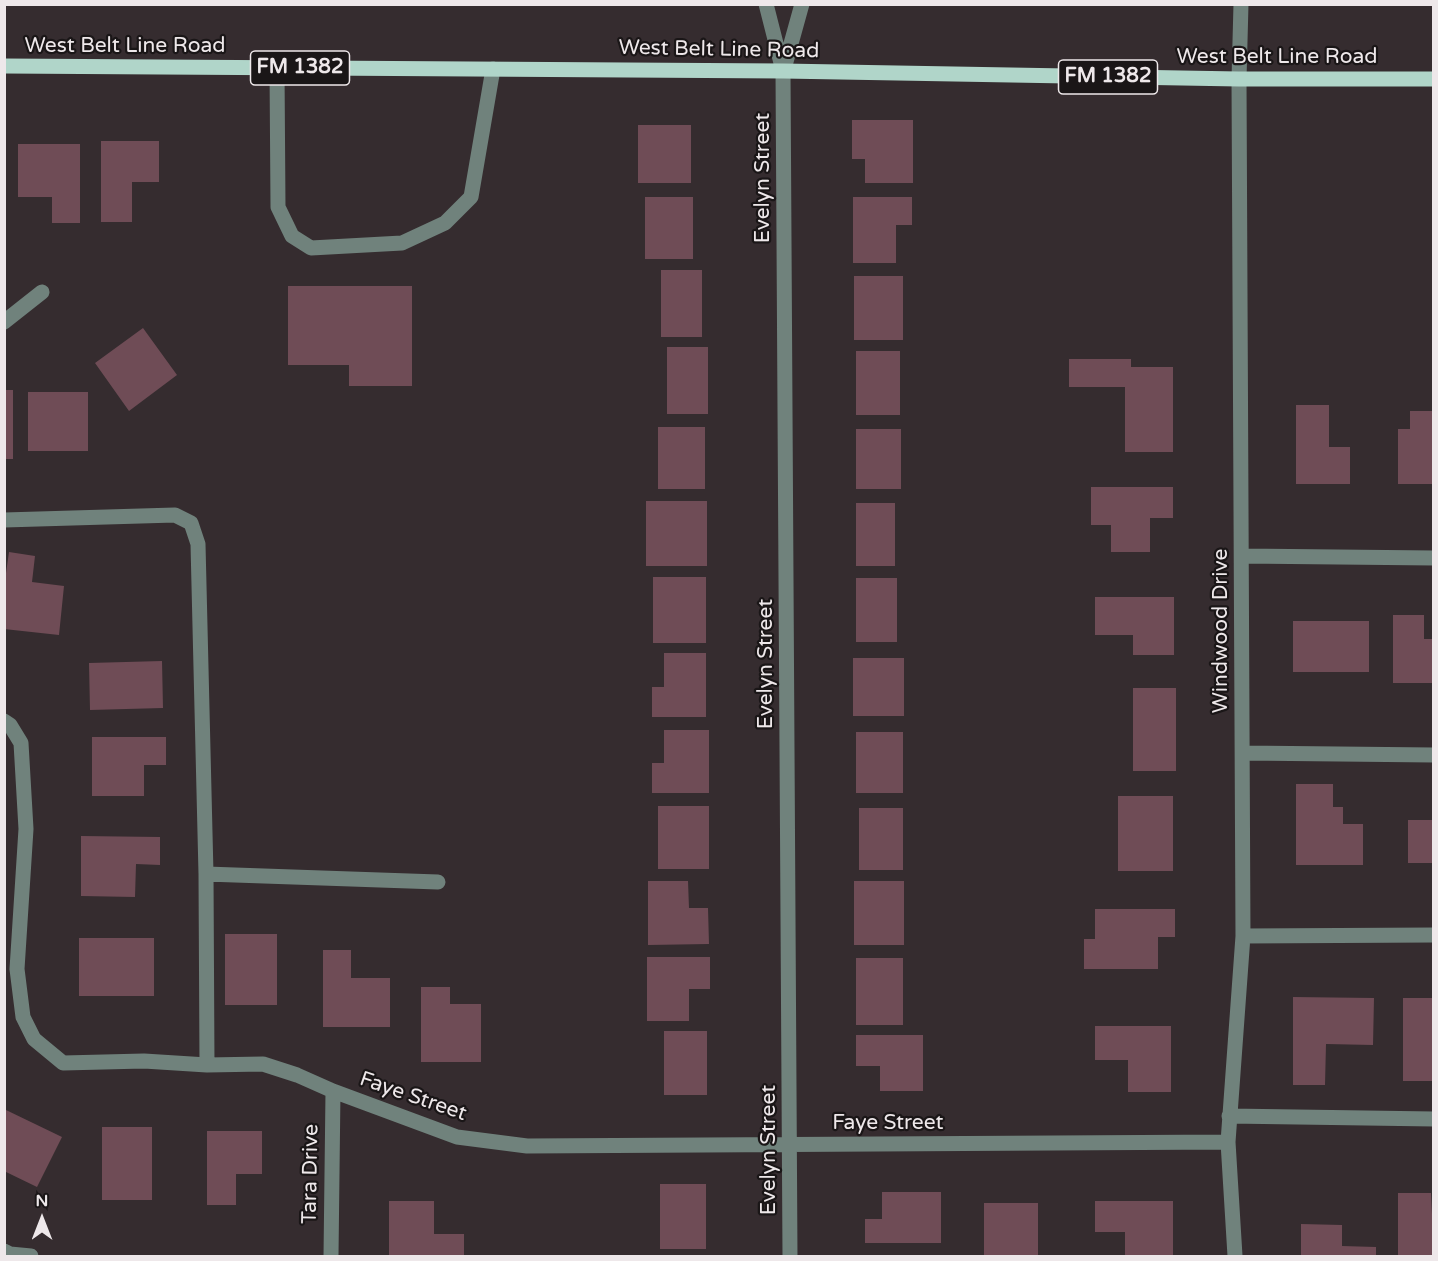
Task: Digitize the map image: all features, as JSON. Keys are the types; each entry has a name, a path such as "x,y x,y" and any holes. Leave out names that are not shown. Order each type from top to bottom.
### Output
{"main road":[{"name":"West Belt Line Road","path":"4,66 783,71 1239,79 1434,79"}],"street":[{"path":"766,4 783,71"},
{"path":"783,71 802,4"},
{"name":"Windwood Drive","path":"1235,1257 1228,1142 1243,936 1239,79 1241,4"},
{"path":"277,68 278,207 292,236 311,249 402,243 445,223 471,197 493,69"},
{"name":"Evelyn Street","path":"783,71 790,1257"},
{"path":"4,322 42,292"},
{"path":"4,520 175,515 191,523 198,544 206,874 207,1065"},
{"path":"1242,556 1434,558"},
{"name":"Faye Street","path":"4,722 10,724 21,743 26,829 17,969 23,1017 34,1039 63,1063 144,1061 207,1065 262,1064 297,1074 333,1092 458,1137 527,1146 1228,1142"},
{"path":"1243,753 1434,755"},
{"path":"206,874 438,882"},
{"path":"1243,936 1434,935"},
{"name":"Tara Drive","path":"331,1257 333,1092"},
{"path":"1229,1116 1434,1119"},
{"path":"4,1251 31,1257"}],"building":[{"path":"852,120 913,120 913,183 865,183 865,159 852,159"},
{"path":"638,125 691,125 691,183 638,183"},
{"path":"101,141 159,141 159,182 132,182 132,222 101,222"},
{"path":"18,144 80,144 80,223 52,223 52,197 18,197"},
{"path":"645,197 693,197 693,259 645,259"},
{"path":"853,197 912,197 912,225 896,225 896,263 853,263"},
{"path":"661,270 702,270 702,337 661,337"},
{"path":"854,276 903,276 903,340 854,340"},
{"path":"288,286 412,286 412,386 349,386 349,365 288,365"},
{"path":"143,328 177,375 129,411 95,363"},
{"path":"667,347 708,347 708,414 667,414"},
{"path":"856,351 900,351 900,415 856,415"},
{"path":"1069,359 1131,359 1131,367 1173,367 1173,452 1125,452 1125,387 1069,387"},
{"path":"4,390 13,390 13,459 4,459"},
{"path":"28,392 88,392 88,451 28,451"},
{"path":"1296,405 1329,405 1329,447 1350,447 1350,484 1296,484"},
{"path":"1410,411 1434,411 1434,484 1398,484 1398,429 1410,429"},
{"path":"658,427 705,427 705,489 658,489"},
{"path":"856,429 901,429 901,489 856,489"},
{"path":"1091,487 1173,487 1173,518 1150,518 1150,552 1111,552 1111,525 1091,525"},
{"path":"646,501 707,501 707,566 646,566"},
{"path":"856,503 895,503 895,566 856,566"},
{"path":"9,552 35,556 32,582 64,586 59,635 4,629 4,587"},
{"path":"653,577 706,577 706,643 653,643"},
{"path":"856,578 897,578 897,642 856,642"},
{"path":"1095,597 1174,597 1174,655 1133,655 1133,635 1095,635"},
{"path":"1393,615 1424,615 1424,639 1434,639 1434,683 1393,683"},
{"path":"1293,621 1369,621 1369,672 1293,672"},
{"path":"664,653 706,653 706,717 652,717 652,687 664,687"},
{"path":"853,658 904,658 904,716 853,716"},
{"path":"162,661 163,708 90,710 89,663"},
{"path":"1133,688 1176,688 1176,771 1133,771"},
{"path":"664,730 709,730 709,793 652,793 652,763 664,763"},
{"path":"856,732 903,732 903,793 856,793"},
{"path":"92,737 166,737 166,765 144,765 144,796 92,796"},
{"path":"1296,784 1333,784 1333,807 1343,807 1343,824 1363,824 1363,865 1296,865"},
{"path":"1118,796 1173,796 1173,871 1118,871"},
{"path":"658,806 709,806 709,869 658,869"},
{"path":"859,808 903,808 903,870 859,870"},
{"path":"1408,820 1434,820 1434,863 1408,863"},
{"path":"81,836 160,837 160,865 136,864 135,897 81,896"},
{"path":"648,881 688,881 689,908 708,908 709,944 648,945"},
{"path":"854,881 904,881 904,945 854,945"},
{"path":"1095,909 1175,909 1175,937 1158,937 1158,969 1084,969 1084,939 1095,939"},
{"path":"225,934 277,934 277,1005 225,1005"},
{"path":"79,938 154,938 154,996 79,996"},
{"path":"323,950 351,950 351,978 390,978 390,1027 323,1027"},
{"path":"647,957 710,957 710,989 689,989 689,1021 647,1021"},
{"path":"856,958 903,958 903,1025 856,1025"},
{"path":"421,987 450,987 450,1004 481,1004 481,1062 421,1062"},
{"path":"1293,997 1374,998 1373,1045 1326,1044 1325,1085 1293,1085"},
{"path":"1403,998 1434,998 1434,1081 1403,1081"},
{"path":"1095,1026 1171,1026 1171,1092 1128,1092 1128,1060 1095,1060"},
{"path":"664,1031 707,1031 707,1095 664,1095"},
{"path":"856,1035 923,1035 923,1091 880,1091 880,1066 856,1066"},
{"path":"6,1110 62,1137 37,1187 4,1171 4,1114"},
{"path":"102,1127 152,1127 152,1200 102,1200"},
{"path":"207,1131 262,1131 262,1174 236,1174 236,1205 207,1205"},
{"path":"660,1184 706,1184 706,1249 660,1249"},
{"path":"882,1192 941,1192 941,1243 865,1243 865,1219 882,1219"},
{"path":"1398,1193 1431,1193 1434,1256 1398,1256"},
{"path":"389,1201 434,1201 434,1234 464,1234 464,1256 389,1256"},
{"path":"1095,1201 1173,1201 1173,1256 1125,1256 1125,1232 1095,1232"},
{"path":"984,1203 1038,1203 1038,1256 984,1256"},
{"path":"1301,1224 1342,1225 1342,1246 1376,1247 1376,1256 1301,1256"}]}
